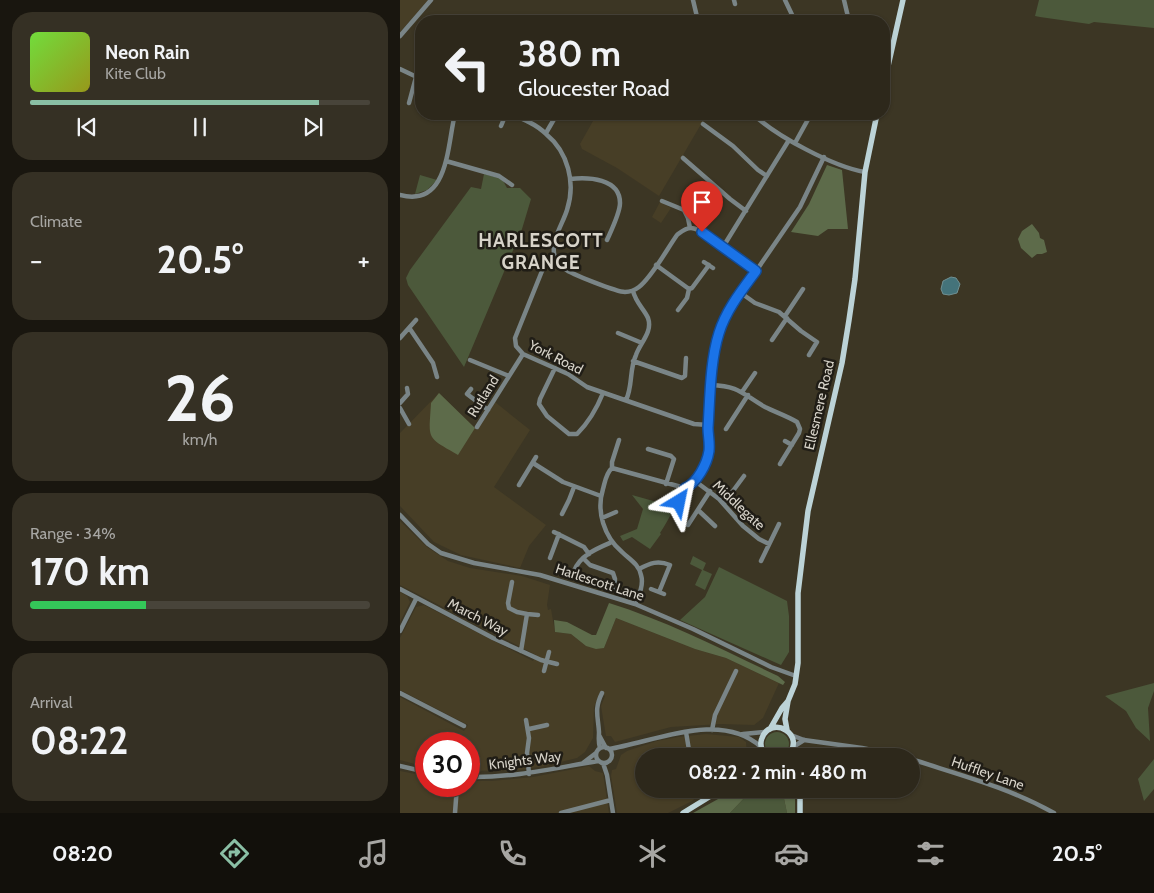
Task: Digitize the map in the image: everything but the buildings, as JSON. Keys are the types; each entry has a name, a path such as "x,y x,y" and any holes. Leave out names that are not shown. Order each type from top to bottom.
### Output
{"main road":[{"path":"890,57 903,0"},
{"name":"Ellesmere Road","path":"762,748 762,736 788,701 793,691 796,676 798,593 808,511 842,364 850,320 865,172 876,120"},
{"name":"Ellesmere Road","path":"788,701 785,719 792,748"},
{"path":"768,730 781,728 789,733"},
{"path":"683,813 707,798"},
{"path":"800,798 800,813"}],"street":[{"path":"419,15 431,0"},
{"path":"693,0 697,15"},
{"path":"785,0 791,15"},
{"path":"844,0 848,15"},
{"path":"400,36 415,20"},
{"path":"400,69 415,76"},
{"path":"409,103 415,88"},
{"path":"400,195 415,197 427,194 442,177 454,120"},
{"path":"501,126 504,120"},
{"path":"524,120 546,133 562,154 569,169 571,192 554,247 556,259 564,268 620,292 633,291 639,287 677,235 690,228 702,232 756,271"},
{"path":"546,133 554,120"},
{"path":"762,120 795,143 824,157 865,172"},
{"path":"795,143 808,120"},
{"path":"708,127 712,122"},
{"path":"703,124 767,176"},
{"path":"723,247 790,140"},
{"path":"679,502 685,492 685,488 695,481 708,455 711,385 718,334 728,312 800,207 824,157"},
{"path":"683,158 746,211"},
{"path":"446,162 499,176 508,185"},
{"path":"684,167 688,162"},
{"path":"570,179 594,178 611,186 616,192 620,204 607,240"},
{"path":"662,201 684,210 690,228"},
{"name":"York Road","path":"556,259 546,265 542,271 515,338 516,346 523,354 568,374 587,387 602,393 694,424 708,425"},
{"path":"656,265 690,289"},
{"path":"678,310 687,298 690,289 708,265"},
{"path":"772,340 803,289"},
{"path":"626,400 630,388 630,373 633,362 649,327 648,318 639,306 633,291"},
{"path":"741,293 755,302 774,309 817,342 809,355"},
{"path":"400,338 416,320"},
{"path":"410,329 433,363 436,377"},
{"path":"618,333 642,343"},
{"name":"Rutland","path":"477,427 523,354"},
{"path":"633,362 682,378 685,376 686,358"},
{"name":"Rutland","path":"470,360 509,376"},
{"path":"555,368 539,404 548,416 569,434 578,434 581,431 596,409 602,393"},
{"path":"742,392 756,373"},
{"path":"711,385 728,386 742,392 765,407 797,422 800,429 796,439 780,464"},
{"path":"400,403 410,394 407,388"},
{"path":"472,389 465,395 488,410"},
{"path":"726,430 748,395"},
{"path":"400,408 409,424"},
{"path":"785,441 792,445"},
{"path":"620,443 600,496 600,506 602,518 612,542 639,568 642,583 634,604"},
{"path":"651,452 671,456 674,459 666,484"},
{"path":"519,485 536,457"},
{"path":"533,463 574,487 600,496"},
{"path":"612,468 685,488"},
{"path":"724,503 744,476"},
{"name":"Middlegate","path":"695,481 724,503 743,526 769,544"},
{"path":"562,514 570,500 574,487"},
{"path":"688,525 710,492"},
{"path":"698,510 715,526"},
{"path":"602,518 616,512"},
{"name":"Harlescott Lane","path":"400,515 428,544 441,553 474,563 540,574 634,604 693,629 771,667 796,676"},
{"name":"Middlegate","path":"761,561 779,524"},
{"path":"554,532 584,547 589,554"},
{"path":"550,558 559,534"},
{"path":"574,571 583,558 612,542"},
{"path":"583,558 590,565 613,573 615,579 614,588"},
{"path":"639,568 656,562 670,565 659,592"},
{"name":"March Way","path":"512,582 508,603 509,608 527,614"},
{"name":"March Way","path":"400,589 490,637 547,662 557,664"},
{"path":"651,589 664,594"},
{"path":"400,631 416,598"},
{"path":"521,651 527,614 538,614"},
{"path":"544,671 549,652"},
{"path":"712,730 715,714 736,671"},
{"path":"400,693 464,726"},
{"path":"602,693 596,708 600,748 622,748 656,737 686,732 712,730 743,734 768,730"},
{"path":"526,720 529,729 528,774"},
{"path":"529,729 547,725"},
{"path":"686,732 689,748"},
{"path":"789,733 804,740 862,748"},
{"path":"743,734 757,748"},
{"path":"599,735 612,756"},
{"path":"796,748 804,740"},
{"name":"Knights Way","path":"583,763 600,748"},
{"path":"603,762 622,748"},
{"path":"596,753 603,762 607,775 613,813"},
{"name":"Knights Way","path":"480,776 528,774 583,763 603,762"},
{"name":"Huffley Lane","path":"920,762 1002,788 1038,803 1054,813"},
{"path":"400,766 415,769"},
{"path":"455,813 456,797"},
{"path":"561,813 611,800"}],"shaded area":[{"path":"400,0 428,0 400,32"},
{"path":"594,120 703,120 659,196 617,168 582,149 580,144"},
{"path":"660,202 671,208 661,223 652,217"},
{"path":"439,393 477,430 495,402 530,430 494,487 546,525 529,546 520,568 461,555 434,542 400,506 400,433"},
{"path":"400,521 427,547 448,561 470,568 522,576 550,585 547,605 548,610 551,609 555,632 571,634 586,646 604,648 616,618 695,649 726,658 779,683 763,718 754,725 721,724 671,727 615,742 611,736 606,736 601,706 605,696 600,692 594,707 593,738 585,752 577,758 520,770 480,771 480,732 415,732 415,764 400,760 400,697 464,731 468,725 400,690 400,638 416,607 424,605 533,661 536,655 400,585"},
{"path":"400,592 407,596 410,602 400,622"},
{"path":"706,734 739,737 746,742 746,748 636,748 678,737"},
{"path":"635,748 635,798 696,798 668,813 617,813 611,776 612,770 616,769 621,755"},
{"path":"589,766 595,771 603,773 609,813 400,813 400,771 415,774 415,797 480,797 480,781 533,777"}],"green space":[{"path":"1039,0 1154,0 1154,28 1094,22 1089,24 1035,16"},
{"path":"827,165 842,170 848,229 828,229 818,236 791,232 809,204"},
{"path":"484,174 502,179 507,188 520,188 531,199 522,229 464,367 408,285 406,278 471,187 481,189"},
{"path":"420,175 437,180 427,190 415,194"},
{"path":"1032,224 1039,233 1040,238 1044,240 1047,252 1037,254 1032,258 1021,248 1018,239 1022,231"},
{"path":"439,393 475,428 458,455 434,440 431,436 431,403"},
{"path":"672,489 676,492 676,499 678,501 661,534 650,549 632,537 623,541 620,536 637,529 643,509 632,495 664,504 669,499"},
{"path":"693,556 706,563 703,570 712,574 705,590 695,585 702,570 690,564"},
{"path":"719,567 787,601 789,652 781,665 680,620 705,597"},
{"path":"609,603 695,636 778,676 785,682 783,685 726,658 695,649 616,618 604,648 596,649 586,646 571,634 555,632 554,620 567,622 592,635 596,635"},
{"path":"1154,683 1154,691 1148,708 1150,741 1136,728 1126,711 1105,696"},
{"path":"772,733 782,733 788,739 788,748 766,748 766,739"},
{"path":"1154,759 1154,789 1144,801 1138,779"},
{"path":"720,798 744,798 730,813 693,813"},
{"path":"744,798 784,798 787,813 730,813"},
{"path":"784,798 795,798 795,813 787,813"}],"water":[{"path":"951,277 956,278 960,284 957,293 943,294 941,289 943,281"}],"district":[{"name":"HARLESCOTT GRANGE","path":"541,251"}],"route":[{"path":"679,502 685,492 685,488 695,481 709,451 708,432 711,385 718,334 728,312 756,271 702,232"}]}
